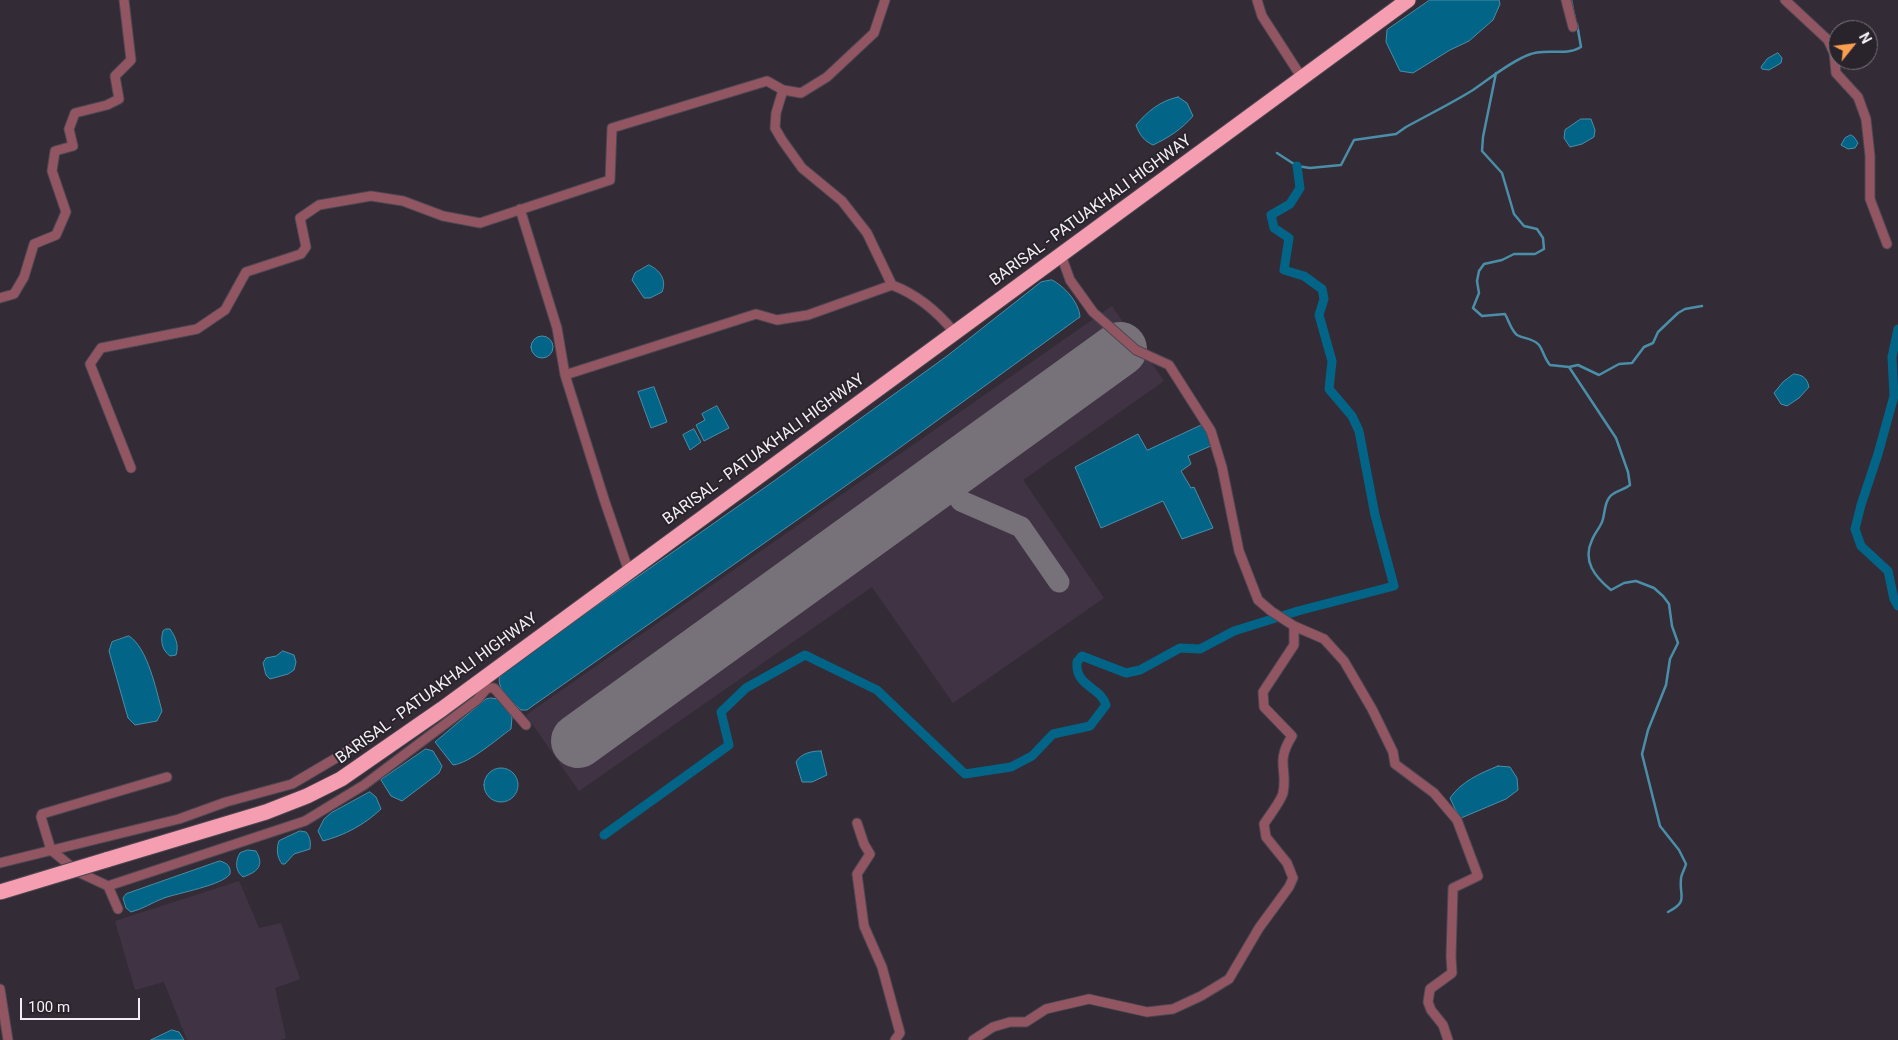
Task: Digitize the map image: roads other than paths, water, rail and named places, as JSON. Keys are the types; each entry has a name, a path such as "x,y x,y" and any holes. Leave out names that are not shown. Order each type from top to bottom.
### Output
{"highway":[{"name":"BARISAL - PATUAKHALI HIGHWAY","path":"0,892 266,812 328,786 395,742 629,572 1408,0"}],"street":[{"path":"0,298 14,294 24,277 34,244 56,235 66,212 52,171 54,151 73,146 70,129 75,113 107,105 119,99 115,76 131,60 124,0"},
{"path":"131,468 90,364 101,348 197,329 225,310 246,272 301,254 306,247 300,218 319,206 370,196 402,201 443,216 480,223 610,180 612,128 767,81 783,90 801,94 827,77 874,33 885,0"},
{"path":"1257,0 1262,16 1302,78"},
{"path":"1566,0 1573,27"},
{"path":"1785,0 1828,40 1834,53 1836,73 1858,97 1866,119 1870,156 1870,199 1887,244"},
{"path":"783,90 776,113 776,128 782,140 802,168 842,201 867,233 892,285"},
{"path":"520,209 556,328 565,375 629,572"},
{"path":"1061,255 1070,280 1094,312 1136,350 1169,364 1207,424 1222,467 1239,551 1258,600 1294,626 1324,640 1344,661 1372,709 1393,752 1395,764 1434,793 1457,820 1478,876 1453,888 1452,973 1430,989 1428,1002 1431,1010 1443,1025 1448,1040"},
{"path":"565,375 756,314 777,320 808,315 892,285 910,292 925,303 941,316 954,332"},
{"path":"972,1040 993,1027 1010,1022 1026,1022 1046,1008 1090,999 1146,1012 1173,1009 1201,996 1229,979 1259,928 1289,887 1293,878 1288,863 1266,837 1264,824 1283,795 1281,762 1284,748 1292,736 1264,707 1263,692 1294,645 1294,626"},
{"path":"108,886 305,821 364,785 477,700 487,688 494,688 526,725"},
{"path":"0,863 178,819 226,802 292,784 370,738"},
{"path":"118,910 108,886 78,872 51,850 41,817 42,814 167,777"},
{"path":"857,823 864,844 870,854 857,874 864,926 884,977 900,1033 895,1040"},
{"path":"0,989 8,1040"}],"water":[{"path":"1430,0 1499,0 1500,4 1493,20 1469,41 1450,50 1413,73 1400,71 1386,42 1387,30"},
{"path":"1778,53 1782,58 1781,63 1769,70 1762,69 1761,67 1767,59"},
{"path":"1178,97 1187,103 1193,116 1169,136 1153,145 1142,137 1136,125 1155,107"},
{"path":"1581,119 1591,119 1595,130 1594,137 1582,144 1570,147 1564,138 1565,130"},
{"path":"1851,135 1858,143 1855,148 1848,149 1841,145 1845,138"},
{"path":"649,265 662,276 664,283 662,292 650,298 644,298 632,280 635,273"},
{"path":"1052,280 1061,286 1074,300 1080,317 891,454 527,710 521,710 504,693 499,683 502,672 774,481 947,356 1041,282"},
{"path":"542,336 550,339 553,347 550,355 542,358 534,355 531,347 534,339"},
{"path":"1794,374 1804,378 1809,387 1799,398 1787,406 1781,404 1774,393 1783,382"},
{"path":"654,387 667,422 651,428 638,392"},
{"path":"717,406 729,428 704,441 696,425 705,420 702,414"},
{"path":"1202,425 1213,445 1188,456 1191,464 1181,471 1191,488 1194,487 1213,528 1182,539 1163,501 1101,528 1075,467 1138,434 1147,450"},
{"path":"694,429 701,442 690,450 683,435"},
{"path":"166,629 170,629 175,639 177,645 176,655 170,656 163,648 162,635"},
{"path":"129,636 136,642 146,659 154,681 162,711 157,721 135,725 128,718 109,651 112,642"},
{"path":"283,651 294,655 296,662 294,670 288,674 270,679 266,675 263,663 266,658 276,656"},
{"path":"486,699 498,699 512,717 511,729 467,760 453,765 435,742"},
{"path":"426,749 433,751 442,766 439,773 402,801 391,796 381,780"},
{"path":"821,751 827,775 812,782 802,782 796,762 807,753"},
{"path":"1498,766 1510,767 1517,778 1518,790 1506,799 1461,818 1450,798 1465,783"},
{"path":"501,768 508,769 513,773 517,778 517,792 513,797 508,801 501,802 494,801 489,797 485,792 484,785 485,778 489,773 494,769"},
{"path":"370,792 376,797 381,809 354,829 323,841 318,831 324,819 331,813"},
{"path":"300,831 306,832 310,842 310,849 294,854 285,864 282,864 278,853 279,841"},
{"path":"248,850 256,851 260,864 256,871 243,877 237,869 237,859 240,853"},
{"path":"220,861 228,865 230,874 219,882 164,898 131,912 126,908 123,898 126,894"},
{"path":"172,1030 179,1032 184,1040 151,1040"}],"waterway":[{"path":"1571,0 1575,19"},
{"path":"1277,153 1297,166 1310,168 1341,165 1354,140 1396,134 1465,95 1507,66 1528,55 1541,52 1575,50 1581,47 1577,24"},
{"path":"1496,73 1482,151 1502,173 1514,214 1524,226 1537,229 1543,238 1544,249 1535,254 1514,254 1502,260 1484,264 1479,271 1477,281 1479,293 1473,308 1482,316 1505,314 1515,333 1537,343 1550,365 1569,367 1616,438 1628,472 1630,485 1608,499 1602,522 1592,540 1588,555 1595,574 1611,590 1624,583 1636,581 1654,588 1663,596 1669,604 1672,626 1678,643 1670,659 1666,685 1648,730 1642,754 1660,826 1679,850 1686,864 1681,877 1681,901 1679,905 1668,912"},
{"path":"604,835 729,745 721,712 746,688 805,655 877,690 965,774 1011,767 1032,756 1053,734 1090,726 1106,705 1099,694 1080,677 1077,670 1077,662 1082,656 1126,673 1140,670 1180,648 1200,649 1234,631 1298,611 1394,586 1375,515 1359,431 1352,416 1329,389 1332,361 1319,315 1324,299 1322,289 1304,276 1284,270 1289,238 1274,228 1271,215 1290,204 1300,188 1297,166"},
{"path":"1569,367 1578,365 1599,375 1619,364 1632,363 1644,347 1653,343 1658,332 1678,313 1685,309 1702,306"},
{"path":"1898,329 1892,357 1894,396 1855,529 1861,546 1888,571 1894,599 1898,606"}]}
